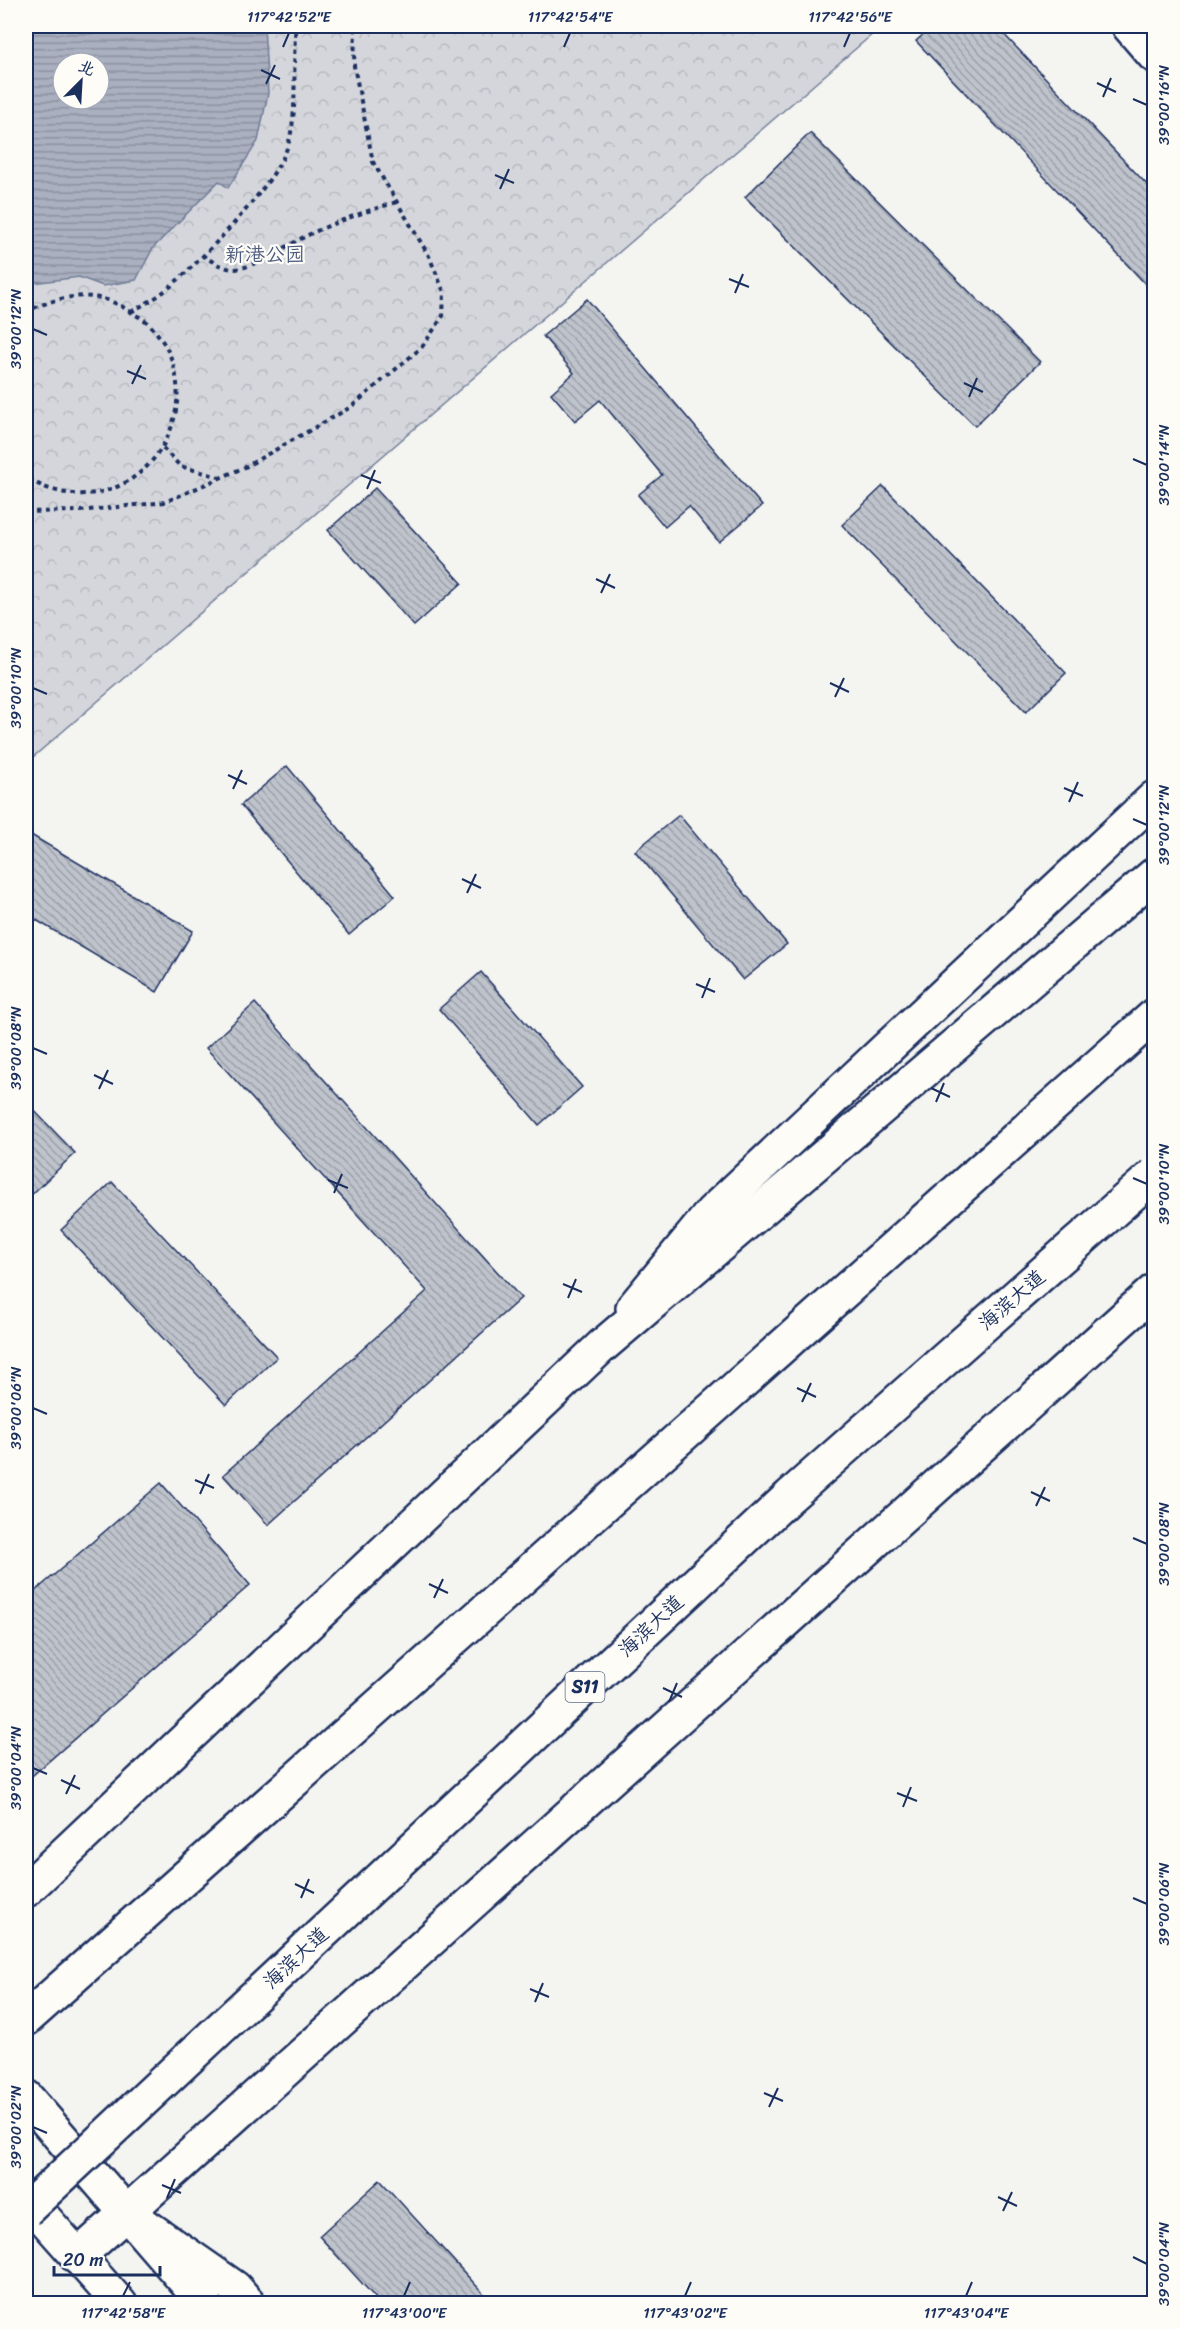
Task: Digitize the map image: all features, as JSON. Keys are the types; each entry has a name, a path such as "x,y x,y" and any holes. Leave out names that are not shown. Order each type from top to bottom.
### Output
{"main road":[{"path":"1129,26 1155,55"},
{"path":"602,1346 712,1212 1155,798"},
{"path":"26,1890 602,1346 1155,875"},
{"path":"26,2019 1155,1016"},
{"name":"海滨大道","path":"26,2210 790,1496 1155,1175"},
{"path":"77,2257 1155,1291"},
{"path":"26,2097 204,2304"},
{"path":"26,2198 120,2304"},
{"path":"127,2214 235,2288 249,2304"}],"path":[{"path":"131,312 163,293 260,194 287,149 297,90 296,26"},
{"path":"26,512 80,511 165,502 245,467 351,407 422,347 442,316 444,292 429,256 373,162 354,66 355,26"},
{"path":"201,255 220,266 234,269 256,264 276,250 317,231 397,202"},
{"path":"26,312 51,299 85,296 118,303 147,322 168,349 178,382 176,416 163,448 140,473 112,488 82,494 51,489 26,477"},
{"path":"163,448 180,466 220,478"}],"green space":[{"name":"新港公园","path":"26,26 882,26 26,763"}],"water":[{"path":"26,26 264,26 268,93 258,141 228,188 219,181 153,248 136,280 103,286 79,277 26,284"}],"building":[{"path":"933,26 996,26 1154,192 1154,293 916,41"},
{"path":"810,133 1040,362 975,426 745,197"},
{"path":"587,299 762,506 719,542 689,506 665,527 638,495 662,475 600,400 575,421 551,393 574,373 543,336"},
{"path":"883,486 1066,673 1026,712 842,525"},
{"path":"375,488 462,583 414,626 328,530"},
{"path":"287,766 395,896 349,935 241,805"},
{"path":"679,815 787,944 743,980 635,851"},
{"path":"26,832 193,931 157,992 26,914"},
{"path":"481,972 582,1087 539,1125 439,1009"},
{"path":"255,1003 521,1298 268,1525 223,1475 427,1291 206,1048"},
{"path":"26,1102 75,1153 26,1200"},
{"path":"112,1182 277,1357 226,1405 61,1230"},
{"path":"161,1483 250,1585 26,1781 26,1599"},
{"path":"380,2180 493,2304 381,2304 319,2236"}]}
